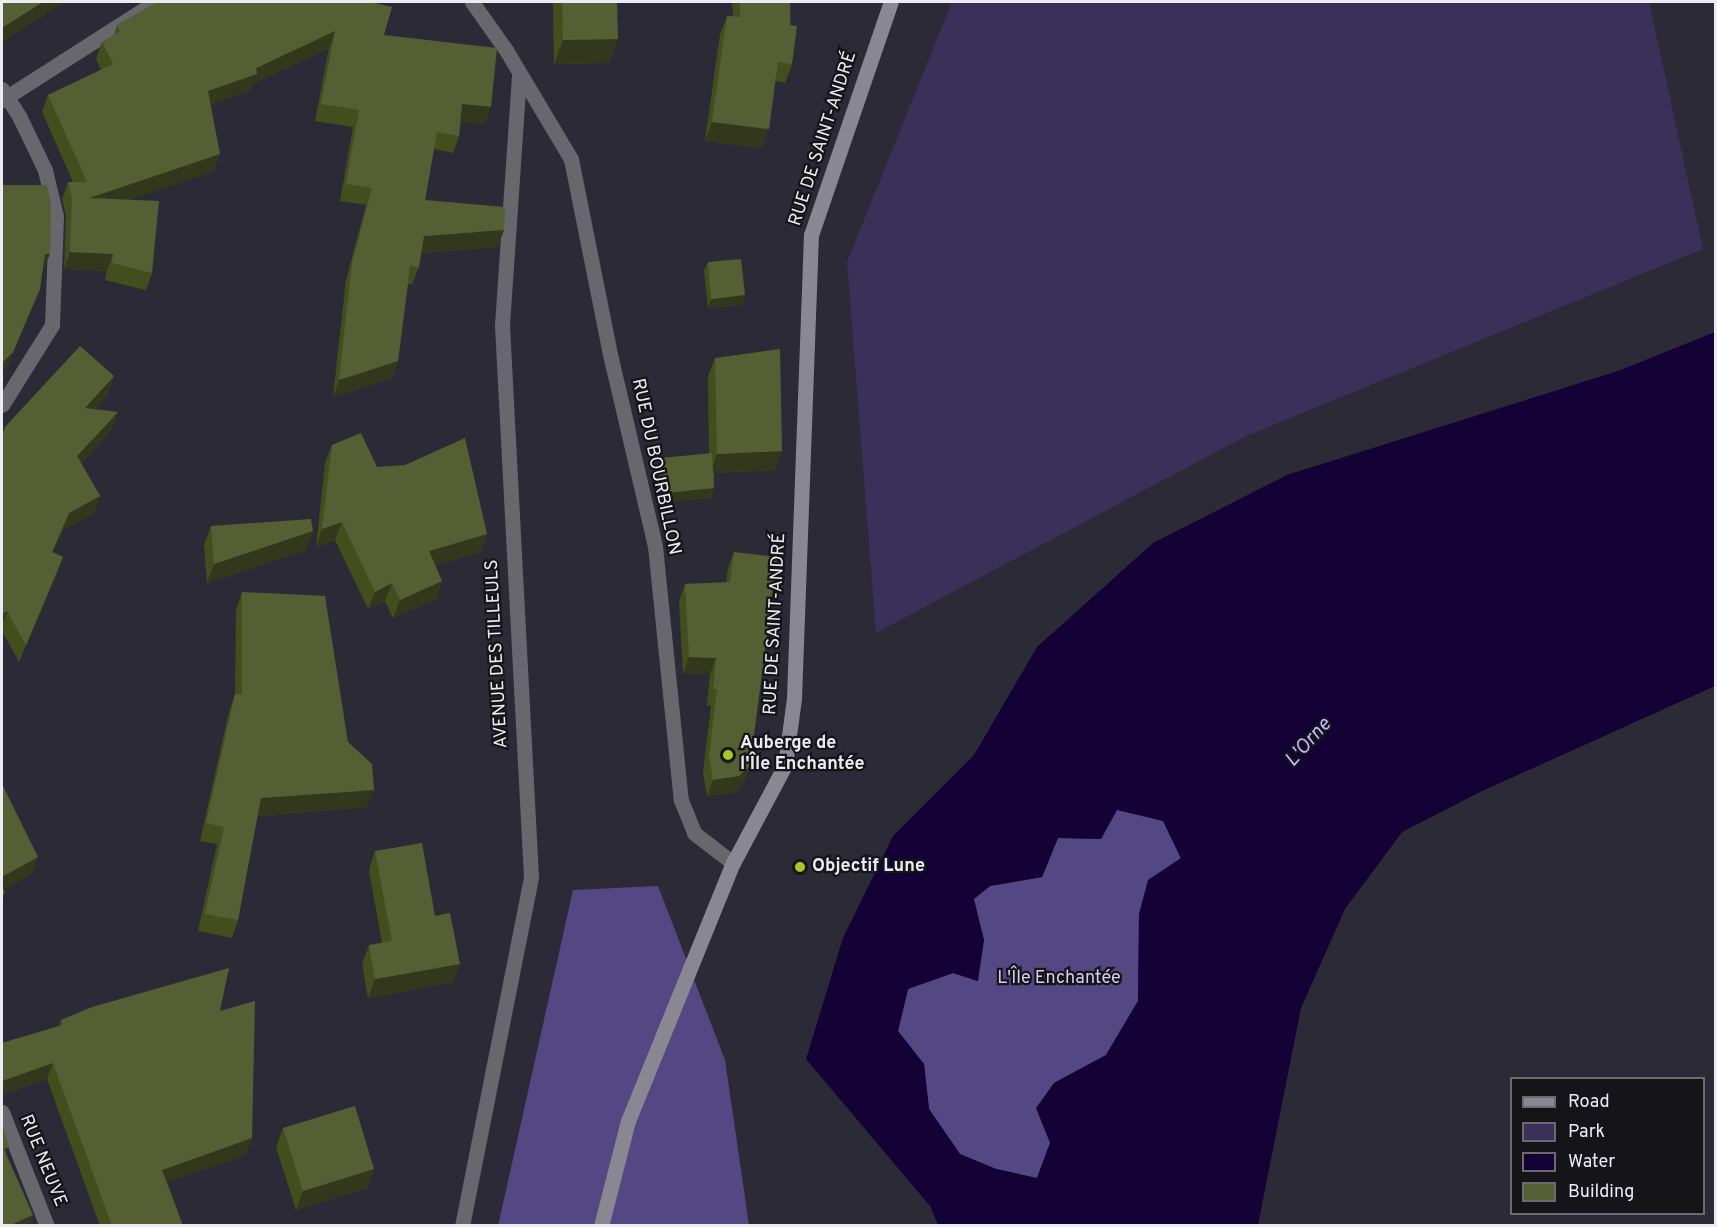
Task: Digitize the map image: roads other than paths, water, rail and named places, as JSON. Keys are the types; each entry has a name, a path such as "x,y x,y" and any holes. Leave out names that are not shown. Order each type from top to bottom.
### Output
{"street":[{"path":"2,405 52,324 56,216 45,170 3,96 155,2"},
{"name":"RUE DU BOURBILLON","path":"472,2 572,159 609,350 655,546 681,800 694,833 733,863"},
{"name":"RUE DE SAINT-ANDRÉ","path":"601,1226 628,1121 733,863 785,765 794,698 811,235 891,2"},
{"name":"AVENUE DES TILLEULS","path":"462,1226 531,877 502,325 519,75"},
{"name":"RUE NEUVE","path":"2,1112 47,1226"}],"water":[{"name":"L'Orne","path":"1715,332 1715,686 1480,792 1402,832 1345,909 1301,1008 1258,1225 938,1225 930,1206 806,1059 843,938 893,836 974,755 1037,647 1153,543 1287,475 1618,371","holes":["1117,810 1163,821 1181,858 1148,880 1139,914 1138,1001 1106,1055 1054,1083 1036,1108 1050,1143 1037,1178 996,1169 960,1154 929,1109 924,1064 898,1031 908,989 953,973 978,981 984,940 974,899 990,886 1042,877 1058,838 1101,839"]}],"place":[{"name":"Auberge de l'Île Enchantée","path":"728,755"},
{"name":"Objectif Lune","path":"800,867"}],"park label":[{"name":"L'Île Enchantée","path":"1059,979"}]}
